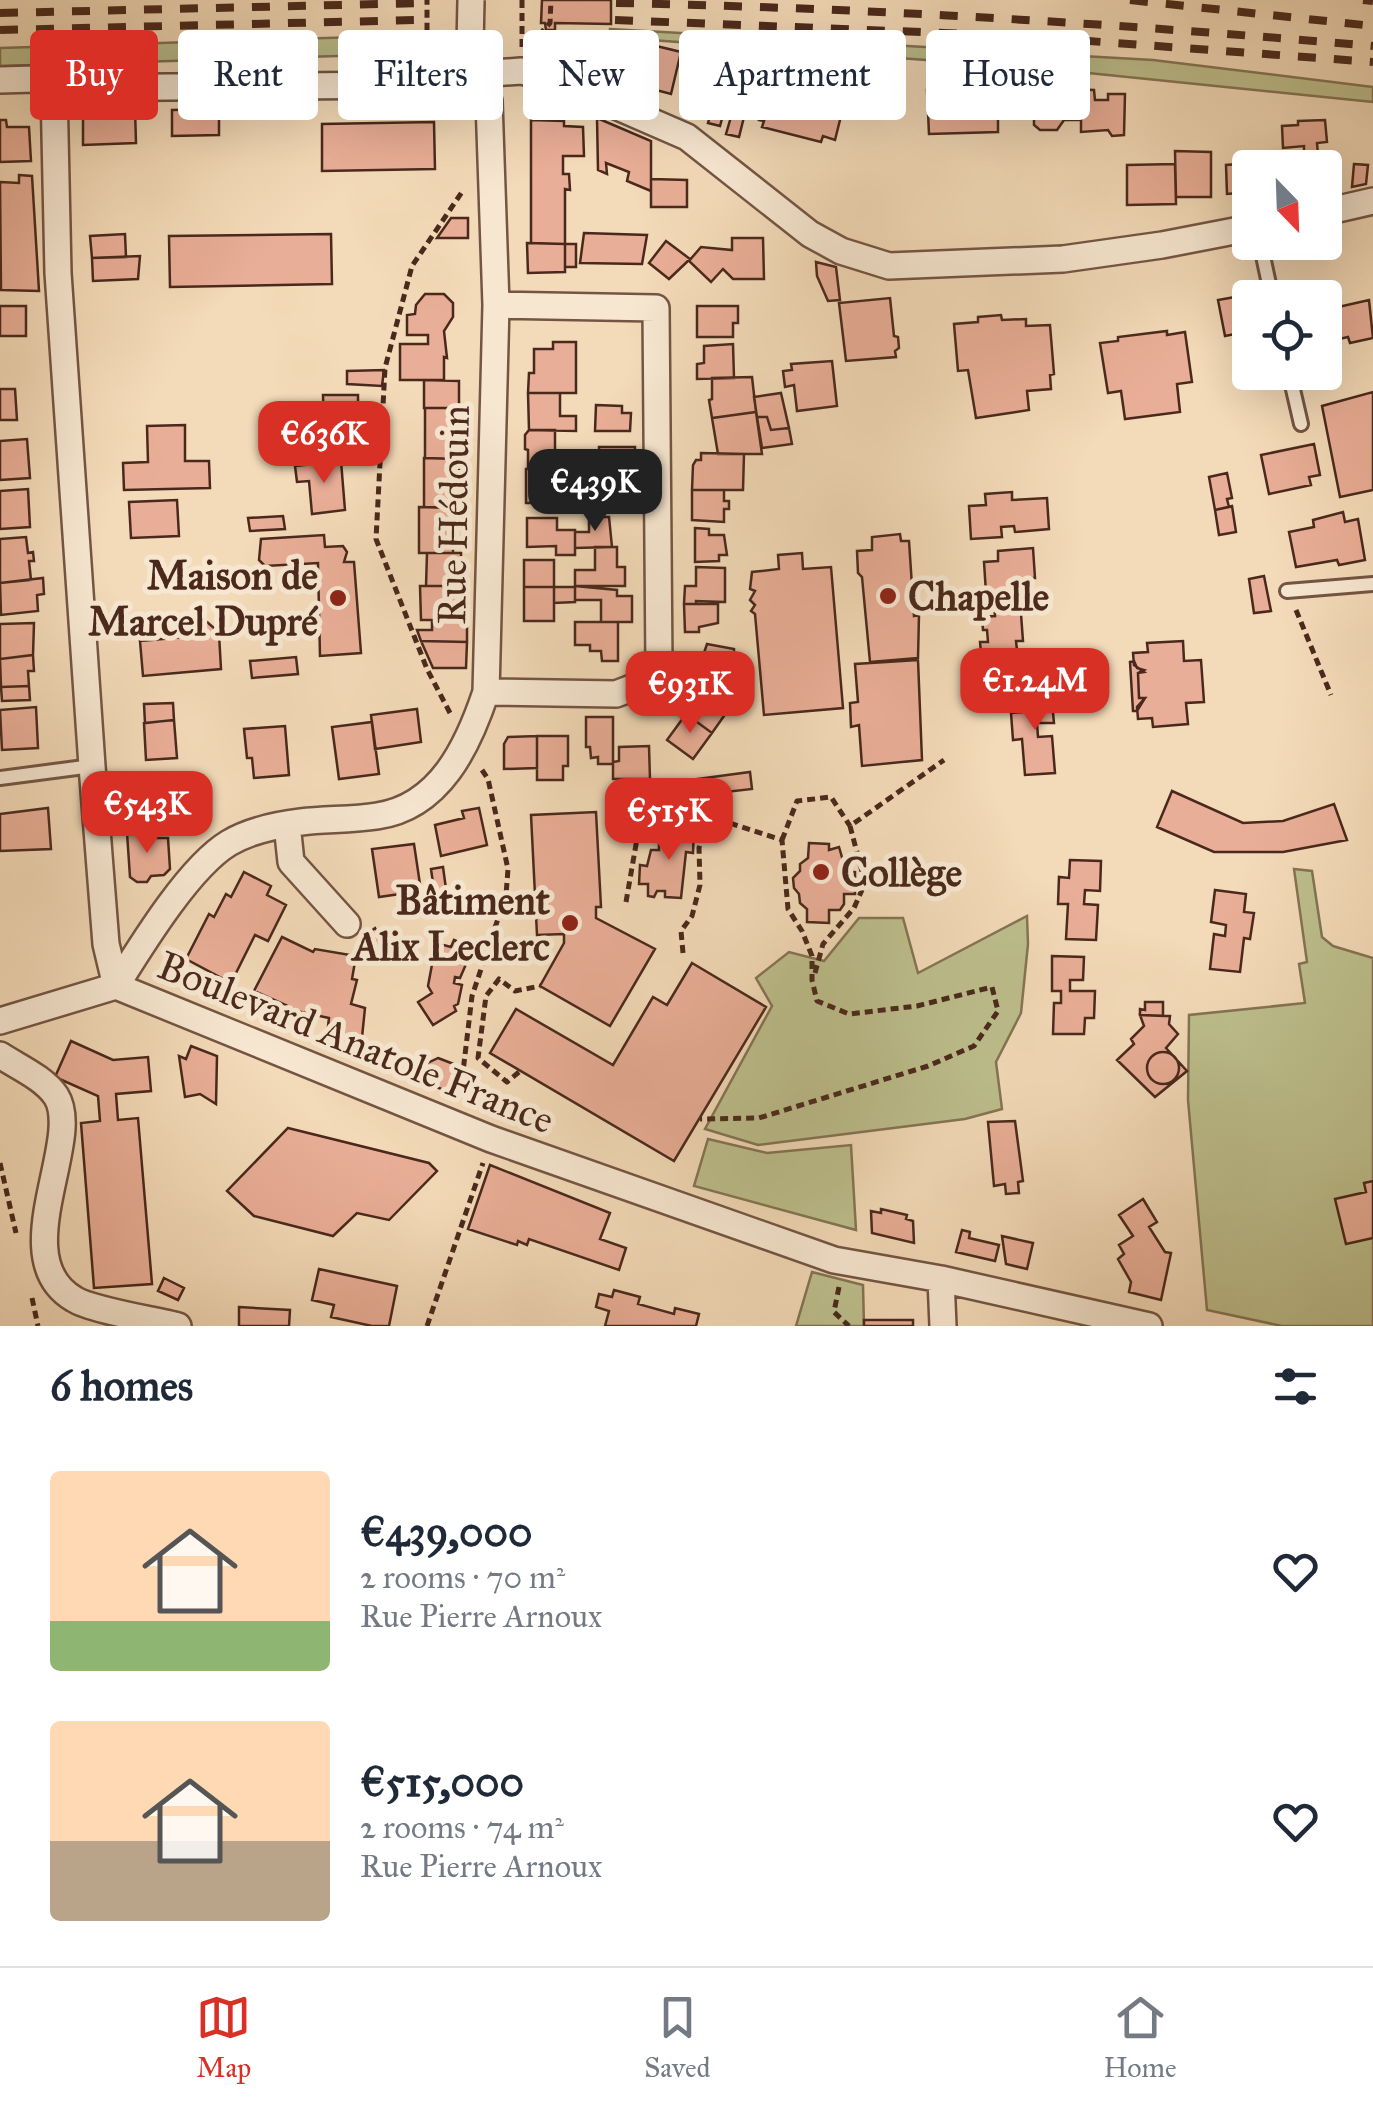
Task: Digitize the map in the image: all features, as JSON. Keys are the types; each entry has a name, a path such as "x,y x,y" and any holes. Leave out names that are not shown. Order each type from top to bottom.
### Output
{"street":[{"name":"Rue Hédouin","path":"470,0 470,30"},
{"path":"503,72 521,71 549,77 687,137 810,234 841,252 889,266 1063,258 1162,246 1232,232"},
{"path":"0,80 30,79"},
{"path":"158,87 338,86"},
{"name":"Boulevard Anatole France","path":"55,120 58,274 92,766 106,944 116,986 491,1138 834,1260 941,1279 1148,1326"},
{"name":"Rue Hédouin","path":"116,986 160,922 215,854 255,831 287,824 379,816 402,809 442,782 466,742 486,692 496,305 489,120"},
{"path":"1342,208 1373,201"},
{"path":"486,692 616,694 642,684 659,667 656,308 496,305"},
{"path":"287,824 291,862 347,924"},
{"path":"0,1021 116,986"},
{"path":"0,1056 41,1082 57,1098 60,1108 62,1118 43,1240 54,1282 75,1300 178,1326"},
{"path":"941,1279 944,1326"}],"lane":[{"path":"1293,390 1300,424"},
{"path":"1287,591 1373,584"},
{"path":"0,778 92,766"}],"path":[{"path":"427,0 427,30"},
{"path":"522,0 522,55 550,23 551,0"},
{"path":"490,149 412,266 385,368 376,539 427,669 488,779 508,869 506,895 472,996 462,1080 511,1112"},
{"path":"1287,591 1332,695"},
{"path":"850,826 944,760"},
{"path":"700,1119 759,1118 928,1066 974,1046 998,1011 992,987 917,1006 849,1014 818,1001 812,980 812,956 788,909 782,840 797,801 831,797 850,826 865,884 854,908 823,944 812,980"},
{"path":"626,902 638,832 659,804 683,801 706,814 782,840"},
{"path":"683,953 682,930 692,916 700,885 699,848 706,814"},
{"path":"519,1072 507,1082 478,1058 486,996 499,980 515,992 540,986"},
{"path":"427,1326 491,1138"},
{"path":"834,1260 840,1279 834,1312 849,1326"}],"green space":[{"path":"659,32 679,33 679,42 659,41"},
{"path":"318,38 338,38 338,56 318,57"},
{"path":"178,42 178,61 158,61 158,43"},
{"path":"906,46 926,47 926,60 906,59"},
{"path":"30,47 30,65 0,66 0,48"},
{"path":"1090,56 1153,60 1373,87 1373,102 1090,73"},
{"path":"1294,869 1312,871 1322,937 1333,946 1373,958 1373,1326 1282,1326 1207,1310 1188,1100 1189,1015 1305,1003 1299,964 1307,962"},
{"path":"1027,916 1021,1013 996,1062 1002,1109 965,1119 758,1145 705,1129 772,1006 756,978 789,952 824,961 859,918 903,918 918,973"},
{"path":"708,1139 767,1153 851,1145 856,1230 694,1186"},
{"path":"812,1272 863,1285 864,1326 796,1326"}],"building":[{"path":"542,0 611,0 611,24 555,23 555,30 546,30 545,23 541,23"},
{"path":"659,47 679,52 671,94 659,91"},
{"path":"1090,90 1094,90 1095,100 1108,100 1108,94 1125,94 1124,135 1112,136 1108,130 1081,132 1081,120 1090,120"},
{"path":"172,110 178,110 178,120 219,120 219,135 172,136"},
{"path":"0,120 6,120 7,127 29,127 31,161 0,162"},
{"path":"83,120 135,120 136,143 83,145"},
{"path":"531,120 564,121 564,126 583,127 584,156 563,156 563,174 569,174 570,190 565,189 565,244 531,243"},
{"path":"597,120 651,141 651,191 627,181 629,172 606,163 607,174 598,170"},
{"path":"730,120 743,120 739,137 726,134"},
{"path":"759,120 840,120 835,140 823,136 821,142 762,127 764,121"},
{"path":"928,120 998,120 998,132 929,134"},
{"path":"1034,120 1064,120 1057,130 1040,130"},
{"path":"1325,120 1327,142 1317,143 1318,150 1304,150 1304,146 1283,148 1282,126 1298,125 1298,121"},
{"path":"434,122 435,169 322,171 322,124"},
{"path":"1175,151 1211,152 1211,197 1176,197"},
{"path":"1175,164 1176,204 1127,205 1127,165"},
{"path":"1354,164 1368,165 1366,184 1352,187"},
{"path":"1226,165 1232,165 1232,194 1227,194"},
{"path":"19,175 32,176 39,291 1,290 0,182 19,183"},
{"path":"651,179 687,180 687,207 651,207"},
{"path":"451,218 468,218 468,238 437,238"},
{"path":"584,233 647,235 642,264 580,263"},
{"path":"125,234 126,257 92,258 90,236"},
{"path":"331,234 332,284 170,287 169,236"},
{"path":"732,238 763,238 764,279 733,279 723,269 711,282 689,261 701,247 732,250"},
{"path":"666,241 690,259 669,279 649,263"},
{"path":"527,243 565,244 565,272 528,273"},
{"path":"565,244 576,244 576,267 565,267"},
{"path":"140,256 138,279 93,281 92,258"},
{"path":"816,262 836,267 840,300 828,301 817,276"},
{"path":"425,294 444,294 453,303 453,317 444,331 444,380 400,380 400,344 428,344 428,335 407,335 407,315 415,314 416,305"},
{"path":"890,298 894,336 898,337 896,357 846,361 839,303"},
{"path":"1232,298 1232,335 1225,336 1218,300"},
{"path":"1369,300 1373,338 1350,343 1348,337 1342,338 1342,306"},
{"path":"0,306 26,306 26,336 0,336"},
{"path":"697,306 738,306 733,337 697,337"},
{"path":"1001,315 1002,320 1026,319 1026,326 1050,325 1054,374 1050,375 1051,389 1027,391 1029,410 976,418 968,370 958,371 954,324"},
{"path":"1167,331 1167,335 1185,332 1192,382 1177,384 1180,412 1125,419 1121,391 1108,393 1100,343"},
{"path":"553,342 576,342 576,393 528,393 529,373 534,373 534,349 553,349"},
{"path":"733,344 734,378 697,379 697,364 704,363 704,346"},
{"path":"832,361 837,406 797,411 794,385 785,387 783,371 792,370 791,364"},
{"path":"384,370 382,386 347,384 347,371"},
{"path":"752,377 756,412 712,418 712,378"},
{"path":"424,380 459,381 459,408 424,408"},
{"path":"0,389 15,389 17,420 0,420"},
{"path":"1373,392 1373,490 1340,497 1322,406"},
{"path":"528,393 560,393 560,416 576,416 576,431 529,430"},
{"path":"781,393 789,428 771,430 767,417 757,417 754,397"},
{"path":"323,395 358,395 358,454 320,454"},
{"path":"596,405 622,406 622,413 631,413 630,431 595,431"},
{"path":"425,408 459,408 456,459 425,458"},
{"path":"756,412 762,454 718,454 712,418"},
{"path":"757,417 767,417 771,430 789,428 792,444 762,448"},
{"path":"185,425 185,461 209,461 210,488 124,490 123,463 148,462 147,426"},
{"path":"529,430 555,430 555,469 528,469 525,435"},
{"path":"307,431 320,431 320,454 308,453"},
{"path":"27,439 30,478 0,480 0,441"},
{"path":"1314,444 1320,475 1309,477 1311,485 1269,494 1261,455"},
{"path":"599,447 635,447 635,477 599,476"},
{"path":"701,453 744,454 743,490 692,490 693,465 701,460"},
{"path":"424,458 459,459 459,508 424,507"},
{"path":"341,461 345,510 312,514 309,481 297,482 295,466"},
{"path":"526,469 576,469 575,484 557,485 557,503 526,503"},
{"path":"1227,473 1232,498 1227,499 1229,507 1215,510 1209,477"},
{"path":"605,476 636,477 636,512 575,512 575,499 598,496 605,491"},
{"path":"28,489 30,527 0,529 0,491"},
{"path":"692,490 724,490 729,509 724,509 724,522 692,520"},
{"path":"1012,492 1012,500 1047,498 1049,529 1015,532 1014,526 1001,527 1002,537 971,539 969,506 986,505 985,494"},
{"path":"177,500 179,536 131,538 129,502"},
{"path":"1232,506 1236,532 1219,535 1215,510"},
{"path":"419,507 453,508 453,553 419,553"},
{"path":"1343,512 1345,522 1358,519 1365,560 1296,567 1289,532 1314,527 1313,520"},
{"path":"283,516 285,529 250,531 248,518"},
{"path":"589,517 609,517 612,547 575,548 575,532 589,532"},
{"path":"527,518 557,518 557,530 575,530 575,555 556,555 556,546 527,547"},
{"path":"695,528 709,529 709,535 724,535 727,555 719,555 719,561 695,562"},
{"name":"Chapelle","path":"900,534 901,541 909,541 914,616 919,615 918,658 870,662 857,551 872,550 872,537"},
{"name":"Maison de Marcel Dupré","path":"324,535 325,547 343,546 347,552 344,562 354,562 361,653 320,656 318,563 265,566 259,560 261,539"},
{"path":"26,537 28,553 33,552 34,561 29,561 31,580 0,583 0,539"},
{"path":"595,547 617,547 617,567 625,567 625,586 575,586 575,570 595,570"},
{"path":"1033,548 1035,578 1025,578 1026,586 1032,585 1034,613 1021,614 1023,641 1016,641 1017,650 1031,650 1034,677 999,680 998,672 983,673 980,642 988,642 982,617 995,616 994,604 998,604 997,592 986,593 984,562 998,561 998,551"},
{"path":"427,553 461,553 461,586 426,586"},
{"path":"802,553 803,569 831,567 843,708 764,715 755,614 751,611 755,605 750,600 755,591 750,589 752,572 779,569 778,555"},
{"path":"524,560 554,560 554,587 524,587"},
{"path":"696,567 725,568 725,602 684,604 685,586 696,586"},
{"path":"1264,576 1271,611 1254,613 1249,579"},
{"path":"43,578 44,594 37,595 38,611 1,615 0,583"},
{"path":"420,586 461,586 461,605 466,604 461,620 421,620"},
{"path":"575,586 617,590 617,596 632,596 632,622 601,622 601,600 575,600"},
{"path":"524,587 554,587 554,621 524,621"},
{"path":"554,587 575,587 575,602 554,603"},
{"path":"684,604 718,604 718,623 699,627 699,632 685,632"},
{"path":"432,620 467,620 467,642 421,641 417,630 432,630"},
{"path":"207,622 214,628 214,635 185,637 190,624"},
{"path":"575,622 618,622 618,661 602,661 601,651 590,651 590,645 575,645"},
{"path":"34,623 33,655 0,659 0,624"},
{"path":"219,634 221,669 143,676 140,641"},
{"path":"421,641 467,642 466,668 433,668"},
{"path":"1183,641 1184,661 1201,660 1204,702 1186,703 1188,724 1153,727 1152,718 1138,719 1137,707 1145,698 1139,698 1138,673 1144,672 1134,665 1133,653 1148,652 1147,643"},
{"path":"707,644 734,649 734,665 717,660 708,684 682,675 688,658 701,662"},
{"path":"33,655 34,671 28,671 29,686 1,687 0,659"},
{"path":"296,657 298,674 252,678 250,661"},
{"path":"918,660 922,760 862,766 859,725 851,727 850,703 858,702 855,664"},
{"path":"1134,661 1137,668 1144,670 1138,673 1139,698 1145,698 1137,711 1133,711 1130,662"},
{"path":"708,684 738,696 712,733 686,714"},
{"path":"29,686 30,700 2,701 1,687"},
{"path":"1051,692 1054,723 1037,723 1038,737 1052,736 1055,773 1025,775 1022,739 1013,740 1011,713 1022,712 1021,695"},
{"path":"173,703 174,720 145,723 144,704"},
{"path":"36,707 38,748 2,750 0,710"},
{"path":"417,709 421,742 375,749 371,715"},
{"path":"686,714 712,733 693,759 667,740"},
{"path":"586,717 613,717 613,764 598,764 598,757 591,758 590,747 586,747"},
{"path":"174,720 177,758 146,760 144,723"},
{"path":"372,722 379,774 339,779 332,727"},
{"path":"285,726 289,775 254,778 244,729"},
{"path":"537,736 568,736 568,766 563,766 563,780 537,780"},
{"path":"537,736 537,768 504,769 504,744 508,737"},
{"path":"649,746 650,779 613,779 613,762 619,761 619,747"},
{"path":"750,772 752,789 699,795 697,779"},
{"path":"1172,791 1243,823 1283,821 1334,804 1347,840 1283,852 1214,852 1157,827"},
{"path":"162,795 164,831 127,833 125,797"},
{"path":"48,808 51,849 0,851 0,814"},
{"path":"479,808 487,845 441,856 435,825 464,818 462,811"},
{"name":"Bâtiment Alix Leclerc","path":"596,812 601,907 596,907 596,918 655,949 610,1026 540,986 564,943 564,934 537,935 531,815"},
{"path":"671,824 694,825 693,853 686,852 681,898 665,897 665,891 648,896 648,884 639,884 640,865 647,866 651,850 659,850 659,842 670,843"},
{"path":"154,831 154,838 168,838 170,869 164,875 151,876 147,882 137,882 130,877 127,833"},
{"path":"809,843 829,844 829,850 839,847 846,871 855,872 855,894 844,894 840,910 829,910 829,923 807,922 807,909 794,888 793,878 808,858"},
{"path":"414,844 421,891 379,897 372,849"},
{"path":"1070,860 1101,861 1100,891 1085,890 1084,904 1098,905 1096,940 1066,939 1068,904 1058,904 1059,877 1069,878"},
{"path":"443,867 447,896 435,897 431,869"},
{"path":"244,872 271,886 267,895 286,905 268,941 255,935 231,983 186,959 209,914 214,917 226,894 231,897"},
{"path":"1215,890 1246,894 1244,912 1254,913 1250,939 1244,938 1240,972 1210,969 1214,934 1225,936 1226,925 1211,922"},
{"path":"375,928 389,953 376,962 362,938"},
{"path":"282,937 313,952 315,949 356,956 352,979 357,980 351,1004 365,1008 360,1057 326,1043 329,1018 301,1012 254,991"},
{"path":"454,940 473,948 460,978 455,977 454,983 462,985 458,1004 454,1006 456,1011 433,1025 418,1002 432,993 428,986 436,943 451,947"},
{"path":"1052,956 1084,957 1083,980 1070,980 1070,991 1095,991 1094,1018 1085,1018 1084,1034 1053,1034 1054,1003 1061,1003 1061,991 1052,991"},
{"path":"692,963 766,1007 674,1161 490,1053 516,1009 613,1065 653,997 667,1005"},
{"path":"1145,1002 1163,1002 1163,1016 1140,1015"},
{"path":"1140,1015 1170,1016 1169,1024 1178,1034 1166,1048 1187,1071 1155,1097 1117,1060 1134,1044 1131,1039 1144,1026"},
{"path":"71,1041 113,1060 148,1057 151,1091 116,1094 118,1120 138,1118 152,1284 94,1288 81,1123 100,1121 98,1096 55,1077"},
{"path":"191,1046 217,1056 216,1104 200,1094 185,1097 179,1056 186,1059"},
{"path":"1163,1052 1174,1057 1179,1068 1174,1079 1163,1084 1152,1079 1147,1068 1152,1057"},
{"path":"438,1058 459,1066 451,1093 405,1074"},
{"path":"1015,1121 1023,1181 1018,1182 1019,1193 1006,1194 1005,1184 994,1186 988,1122"},
{"path":"288,1128 429,1163 437,1171 389,1220 357,1213 333,1236 254,1216 227,1191"},
{"path":"490,1165 610,1213 600,1239 626,1248 619,1270 529,1239 527,1245 518,1241 517,1245 468,1229"},
{"path":"1373,1181 1373,1238 1346,1244 1335,1199 1366,1192 1364,1183"},
{"path":"1143,1199 1157,1222 1149,1227 1165,1252 1171,1253 1161,1300 1129,1292 1131,1282 1118,1259 1124,1254 1119,1245 1133,1236 1119,1215"},
{"path":"881,1209 907,1215 906,1219 913,1221 914,1243 872,1233 871,1211 881,1213"},
{"path":"962,1230 970,1232 969,1238 999,1245 995,1261 956,1252"},
{"path":"1002,1236 1033,1243 1027,1269 1006,1264"},
{"path":"319,1269 397,1286 389,1326 331,1317 334,1305 312,1300"},
{"path":"164,1278 184,1288 178,1300 158,1291"},
{"path":"614,1290 640,1297 638,1304 674,1314 675,1308 699,1314 696,1326 605,1326 609,1311 596,1307 599,1294 612,1297"},
{"path":"239,1307 290,1310 289,1326 239,1326"},
{"path":"864,1320 913,1320 913,1326 864,1326"}],"railway":[{"path":"1130,0 1373,26"},
{"path":"1363,0 1373,1"},
{"path":"0,13 424,3"},
{"path":"616,3 995,18 1373,46"},
{"path":"0,30 418,20"},
{"path":"615,20 1021,36 1373,62"}],"place":[{"name":"Chapelle","path":"888,596"},
{"name":"Maison de Marcel Dupré","path":"338,598"},
{"name":"Collège","path":"821,872"},
{"name":"Bâtiment Alix Leclerc","path":"570,923"}]}
